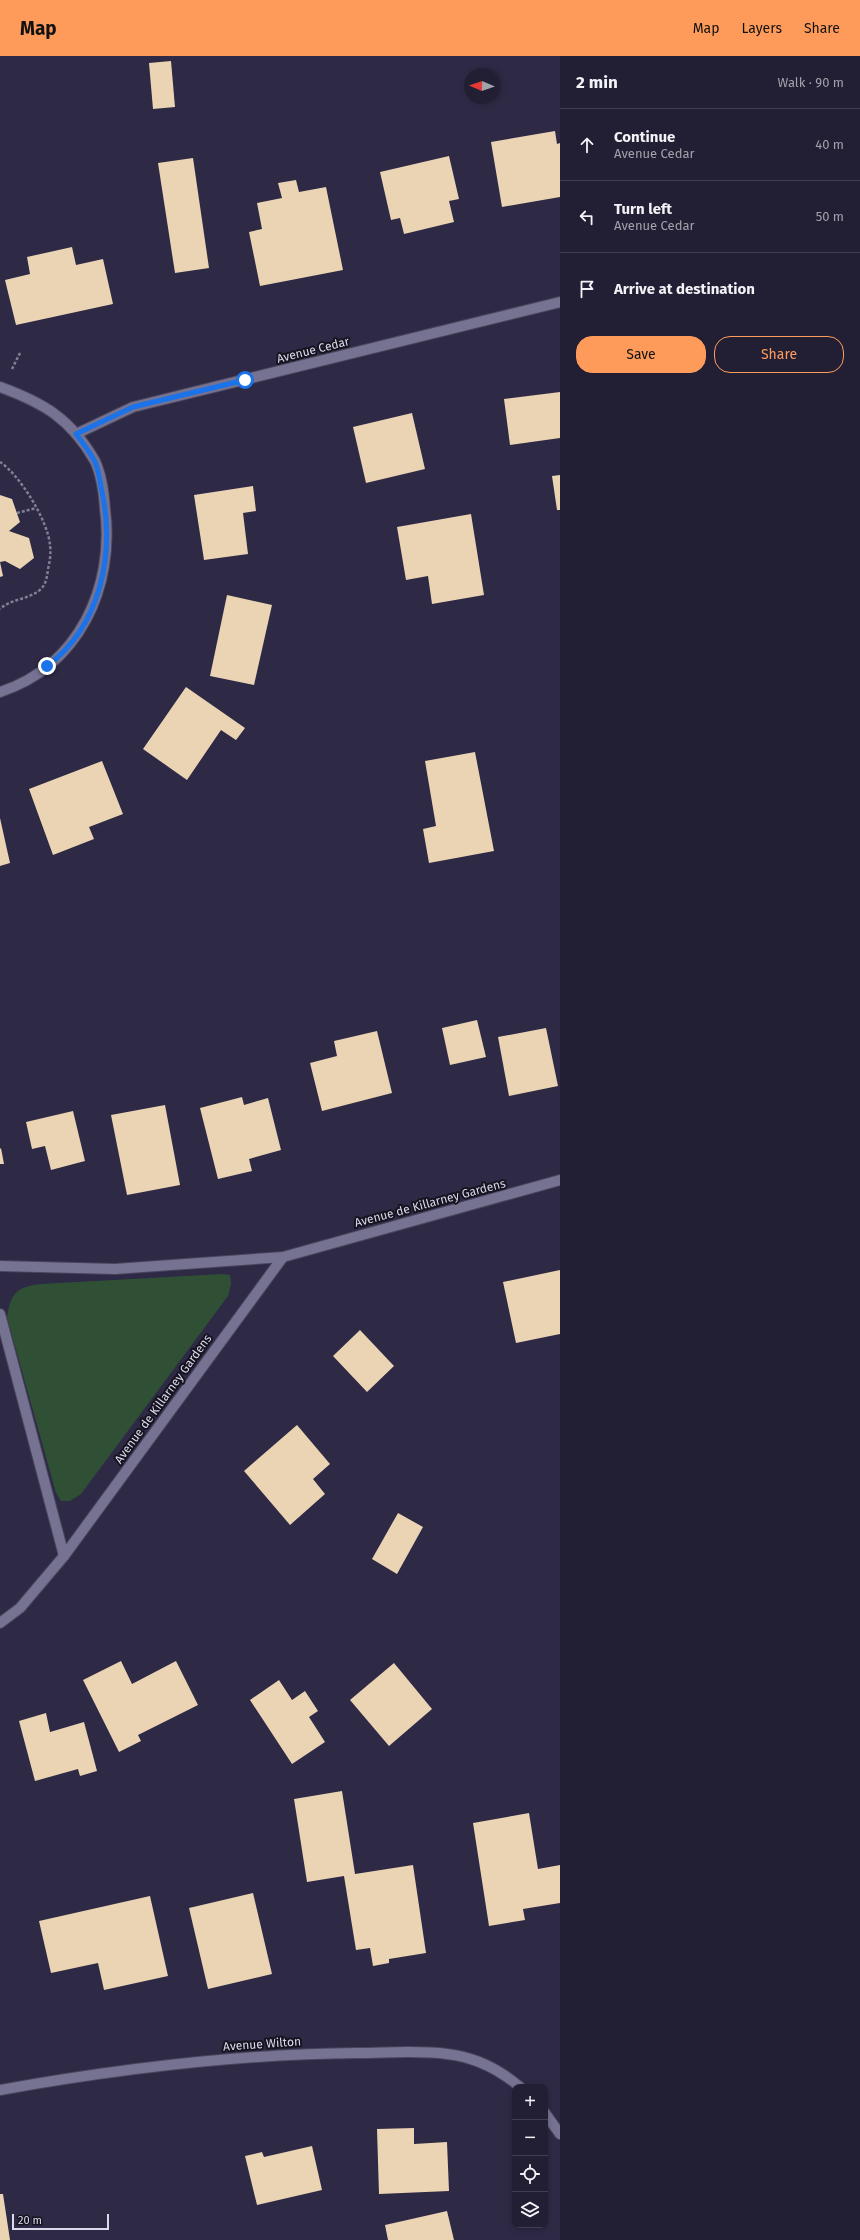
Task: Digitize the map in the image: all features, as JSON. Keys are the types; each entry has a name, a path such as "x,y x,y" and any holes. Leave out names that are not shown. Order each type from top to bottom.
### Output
{"street":[{"name":"Avenue Cedar","path":"76,434 133,407 560,302"},
{"path":"0,387 37,401 65,422 76,434 96,464 105,503 108,543 103,578 95,602 84,624 69,645 52,663 31,678 0,692"},
{"name":"Avenue de Killarney Gardens","path":"0,1266 115,1269 283,1257 560,1180"},
{"name":"Avenue de Killarney Gardens","path":"0,1623 20,1608 64,1556 283,1257"},
{"path":"0,1314 64,1556"},
{"name":"Avenue Wilton","path":"0,2090 65,2078 219,2060 325,2053 448,2054 476,2061 504,2074 516,2084"},
{"path":"548,2116 560,2134"}],"path":[{"path":"11,369 20,353"},
{"path":"0,462 15,476 36,508 45,526 50,544 46,581 42,588 30,596 10,602 0,609"},
{"path":"17,513 36,508"}],"green space":[{"path":"222,1274 230,1275 231,1284 228,1296 81,1494 70,1501 61,1501 56,1493 7,1317 10,1302 13,1297 20,1289 41,1284"}],"building":[{"path":"171,61 175,107 153,109 149,63"},
{"path":"555,131 557,144 560,143 560,197 502,207 491,142"},
{"path":"449,156 459,199 449,201 454,222 404,234 400,218 391,220 380,172"},
{"path":"193,158 209,268 175,273 158,163"},
{"path":"296,180 299,192 326,187 343,270 260,286 249,232 262,229 257,203 282,198 278,183"},
{"path":"72,247 76,265 103,259 113,304 16,325 5,280 30,274 27,257"},
{"path":"560,392 560,438 510,445 504,399"},
{"path":"412,413 425,469 366,483 353,427"},
{"path":"560,475 560,510 557,510 552,476"},
{"path":"253,486 256,511 243,513 248,554 204,560 194,495"},
{"path":"0,495 12,499 20,522 9,531 29,538 34,558 20,569 5,561 0,562"},
{"path":"471,514 484,595 432,604 428,576 406,580 397,527"},
{"path":"0,562 3,576 0,577"},
{"path":"227,595 272,605 254,685 210,676"},
{"path":"186,687 245,728 236,740 221,730 187,780 143,749"},
{"path":"475,752 494,851 429,863 423,829 436,826 425,761"},
{"path":"102,761 123,814 89,827 94,839 53,855 29,789"},
{"path":"0,818 10,863 0,866"},
{"path":"477,1020 486,1057 450,1065 442,1028"},
{"path":"546,1028 558,1086 509,1096 498,1037"},
{"path":"377,1031 392,1093 322,1111 310,1063 337,1056 334,1041"},
{"path":"242,1097 244,1105 268,1098 281,1150 249,1159 252,1171 218,1179 200,1108"},
{"path":"165,1105 180,1185 127,1195 111,1115"},
{"path":"73,1111 85,1161 51,1170 45,1146 32,1149 26,1122"},
{"path":"1,1148 4,1164 0,1164"},
{"path":"560,1270 560,1334 516,1343 503,1282"},
{"path":"360,1330 394,1366 367,1392 333,1356"},
{"path":"297,1425 330,1464 313,1479 325,1494 290,1525 244,1471"},
{"path":"398,1513 423,1527 397,1574 372,1559"},
{"path":"121,1661 132,1684 176,1661 198,1705 138,1735 141,1741 119,1752 83,1680"},
{"path":"394,1663 432,1709 389,1746 350,1700"},
{"path":"279,1680 292,1700 305,1691 318,1711 309,1717 325,1742 292,1764 250,1700"},
{"path":"46,1713 50,1732 84,1722 97,1771 80,1776 78,1769 35,1781 19,1721"},
{"path":"342,1791 355,1874 413,1865 426,1953 389,1959 389,1963 373,1966 370,1948 356,1950 344,1876 307,1882 294,1799"},
{"path":"529,1813 538,1869 560,1865 560,1903 523,1909 525,1920 489,1926 473,1823"},
{"path":"253,1893 272,1974 208,1989 189,1908"},
{"path":"150,1896 168,1976 104,1990 98,1963 51,1973 39,1921"},
{"path":"414,2128 414,2144 447,2142 449,2191 379,2194 377,2129"},
{"path":"312,2146 322,2190 257,2205 245,2156 262,2152 264,2157"},
{"path":"0,2194 3,2194 10,2240 0,2240"},
{"path":"447,2211 454,2240 388,2240 385,2225"}],"route":[{"path":"47,666 52,663 69,645 84,624 95,602 103,578 107,553 108,528 105,503 96,464 76,434 133,407 245,380"}]}
